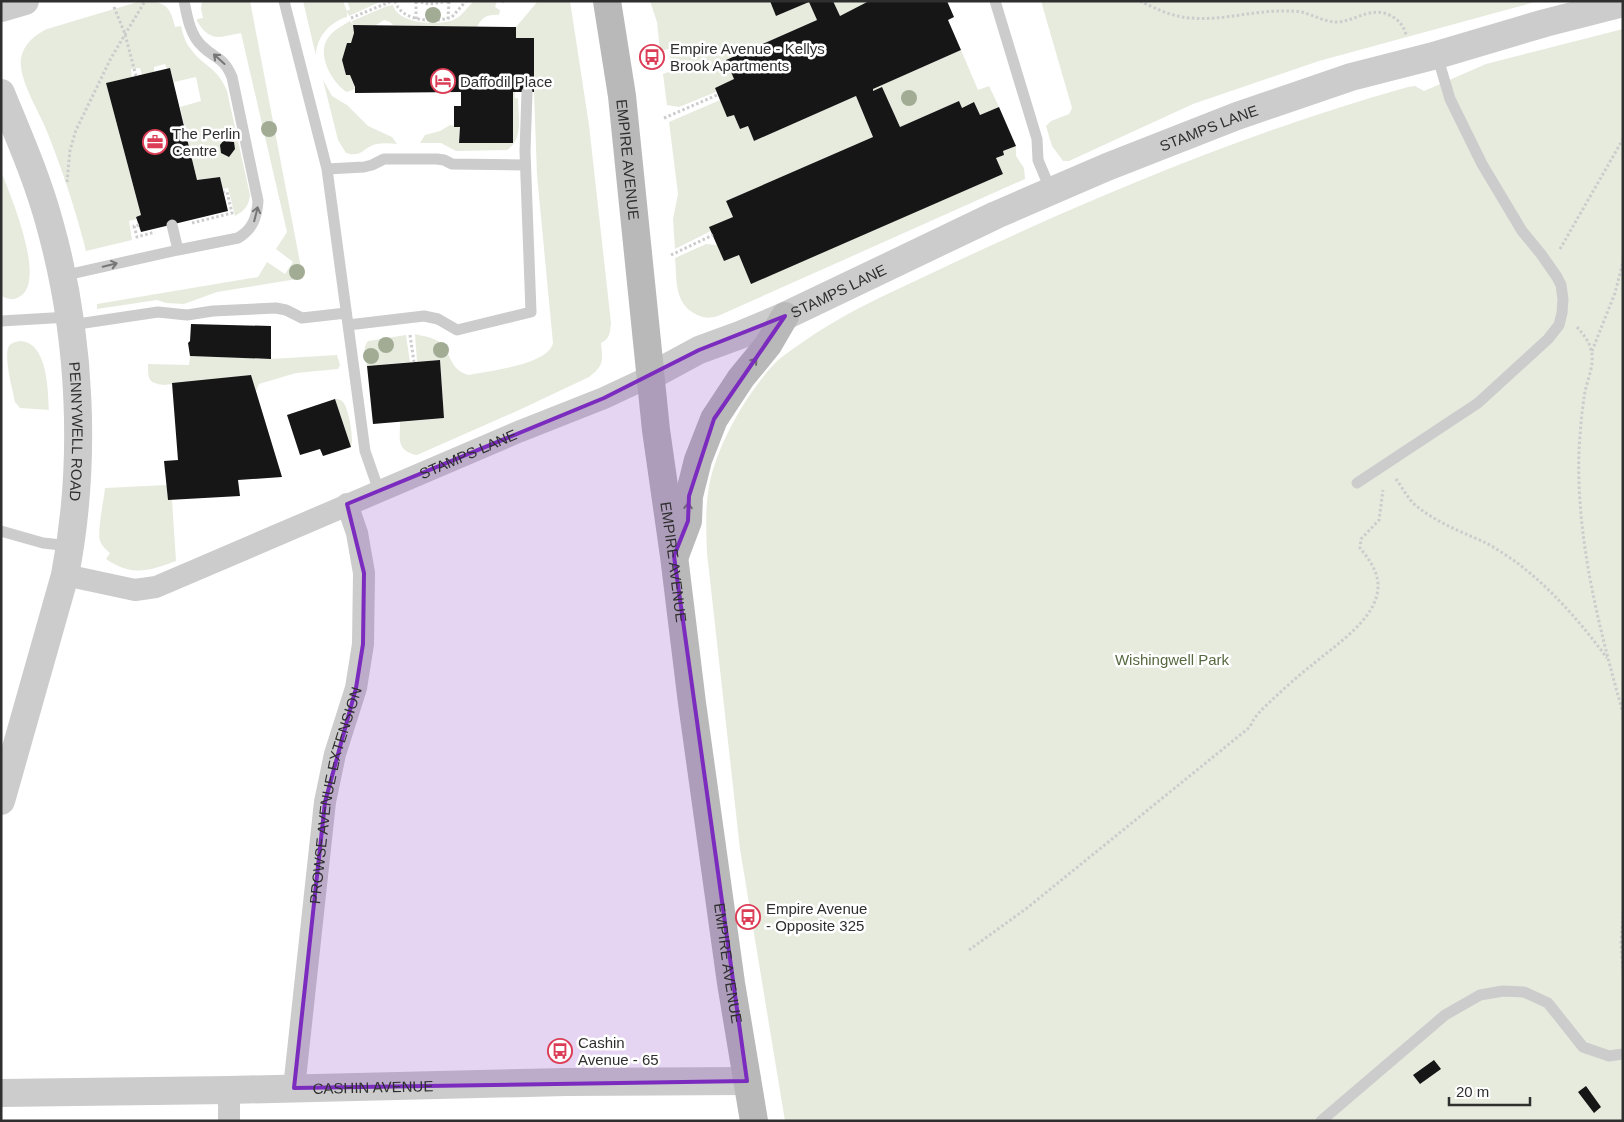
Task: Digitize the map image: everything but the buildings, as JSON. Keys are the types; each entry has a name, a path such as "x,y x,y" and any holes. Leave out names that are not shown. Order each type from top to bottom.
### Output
{"main road":[{"name":"EMPIRE AVENUE","path":"606,1 623,105 656,430 674,556 693,713 731,983 754,1121"},
{"path":"674,556 688,521 689,496 698,460 714,419 741,378 768,345 785,316"}],"street":[{"path":"1,8 25,1"},
{"name":"STAMPS LANE","path":"65,575 135,590 156,587 347,504 604,398 651,376 699,350 785,316 890,264 1107,167 1237,116 1351,77 1623,3"},
{"name":"PENNYWELL ROAD","path":"1,93 30,164 55,243 70,321 76,379 77,440 70,546 65,575 1,801"},
{"name":"PROWSE AVENUE EXTENSION","path":"294,1088 325,802 335,754 356,688 363,644 364,572 358,533 347,504"},
{"name":"CASHIN AVENUE","path":"1,1093 747,1080"},
{"path":"229,1090 229,1121"}],"lane":[{"path":"62,276 238,238 245,234 257,216 258,201 232,77 221,59 202,46 195,37 184,1"},
{"path":"284,1 327,169 365,451 379,491"},
{"path":"996,1 1037,139 1038,160 1052,191"},
{"path":"1357,483 1478,403 1548,339 1559,325 1562,313 1561,285 1518,225 1482,164 1450,99 1437,55"},
{"path":"348,325 424,316 438,319 457,330 531,312 526,166 527,92"},
{"path":"327,169 364,167 384,159 437,159 452,164 526,166"},
{"path":"167,228 178,250"},
{"path":"1,321 70,321 158,312 187,315 213,311 276,308 286,310 302,318 346,313"},
{"path":"1,531 43,543 70,546"},
{"path":"1321,1121 1445,1016 1480,995 1502,990 1524,992 1548,1003 1583,1046 1609,1056 1623,1054"}],"path":[{"path":"66,186 70,150 76,130 97,85 145,1"},
{"path":"351,18 393,1 399,11 416,19 448,18 458,13 466,1"},
{"path":"416,19 416,1 429,4 450,2 448,18"},
{"path":"1140,1 1154,8 1190,18 1212,18 1266,11 1289,11 1304,12 1333,22 1342,22 1370,13 1381,12 1392,16 1402,24 1407,38"},
{"path":"114,7 125,34 136,76"},
{"path":"664,118 717,95"},
{"path":"1549,266 1623,139"},
{"path":"190,224 232,213 227,192 224,192"},
{"path":"139,225 134,226 137,237 167,228"},
{"path":"671,256 713,236"},
{"path":"1623,262 1616,293 1592,351 1582,412 1579,452 1579,488 1590,581 1623,713"},
{"path":"1562,313 1586,338 1592,351"},
{"path":"409,318 414,362"},
{"path":"1386,464 1412,502 1458,532 1485,543 1516,563 1544,586 1572,614 1609,661"},
{"path":"969,950 1027,908 1250,727 1254,717 1312,665 1341,642 1369,613 1376,598 1378,584 1374,570 1360,548 1361,539 1379,520 1386,464"},
{"path":"1623,916 1621,943 1623,970"}],"highlighted area":[{"path":"785,316 714,419 689,496 688,521 674,556 747,1081 294,1088 325,802 356,688 363,644 364,573 347,504 604,398 699,350"}],"green space":[{"path":"141,1 160,3 168,9 175,27 181,26 185,41 190,48 219,76 223,83 227,91 250,195 245,208 235,216 228,188 223,189 220,177 197,180 180,107 201,101 196,77 174,82 170,68 167,69 165,64 154,67 154,72 142,75 140,68 131,69 132,77 106,83 141,215 136,217 137,219 129,221 132,240 86,251 74,206 59,163 45,126 26,87 21,67 22,54 30,41 47,29"},
{"path":"202,1 250,1 303,278 217,292 184,304 166,303 157,300 97,309 97,304 258,277 267,262 285,274 293,262 276,249 287,232 241,33 216,37 206,33 197,21 197,19 203,18"},
{"path":"303,1 343,1 347,11 350,9 347,1 382,1 349,16 347,12 347,17 340,19 329,27 318,43 316,56"},
{"path":"474,1 497,1 495,7 500,10 499,15 486,17 477,27 393,25 384,20 376,25 353,25 352,21 393,5 396,11 410,20 429,23 453,20 462,14"},
{"path":"538,1 570,1 589,125 611,323 610,332 608,337 601,343 602,359 600,366 589,377 417,455 410,453 402,447 400,422 444,418 440,360 417,362 415,334 438,341 446,350 457,369 469,375 529,362 549,351 553,343 537,175 534,39 516,38 516,27"},
{"path":"650,1 770,1 777,16 809,2 817,20 726,60 734,79 715,88 716,92 679,107 667,105 663,74 671,71 669,49 660,51 657,22"},
{"path":"833,1 869,1 840,16"},
{"path":"1041,1 1539,1 1319,61 1193,104 1069,161 1063,161 1052,146 1046,126 1051,121 1069,114 1072,108"},
{"path":"350,21 353,25 354,33 351,43 347,43 342,60 346,75 350,75 355,89 347,92 341,88 331,75 327,68 324,52 325,45 332,33"},
{"name":"Wishingwell Park","path":"1623,29 1623,1121 785,1121 740,849 707,553 707,499 714,466 736,416 756,386 778,360 815,333 847,314 990,246 1107,194 1226,147 1347,105 1408,87 1415,86 1424,91 1486,64"},
{"path":"961,50 978,90 989,86 999,107 980,115 974,102 962,108 959,101 900,127 882,88 873,91 873,89"},
{"path":"323,80 332,96 347,105 368,126 392,137 397,144 376,144 356,154 346,153 338,140"},
{"path":"515,92 515,98 518,98 519,127 516,140 507,150 456,151 441,143 420,143 425,135 440,131 450,125 460,127 459,142"},
{"path":"856,96 873,137 726,201 733,217 710,227 711,231 675,249 673,219 678,194 669,122 720,100 727,117 734,115 740,129 748,126 754,141"},
{"path":"1016,146 1016,156 1024,168 1025,179 718,316 708,318 698,316 686,307 679,295 675,258 706,244 717,245 724,261 739,255 751,283 1003,174 996,158 1004,155 1003,151"},
{"path":"1,171 12,198 24,237 30,275 27,289 19,297 12,299 1,295"},
{"path":"406,335 410,362 367,366 365,350 368,341"},
{"path":"20,341 29,343 41,358 47,380 49,410 20,408 15,402 7,351 11,344"},
{"path":"337,355 340,365 338,369 296,373 259,384 256,391 250,375 164,385 152,381 148,373 148,364 189,365 190,356 270,359"},
{"path":"335,399 342,401 347,409 351,432 351,447"},
{"path":"167,485 168,500 172,500 176,561 149,570 132,570 115,565 106,559 110,553 102,545 99,536 105,488"}],"place":[{"name":"Empire Avenue - Kellys Brook Apartments","path":"652,57"},
{"name":"Daffodil Place","path":"443,81"},
{"name":"The Perlin Centre","path":"155,142"},
{"name":"Empire Avenue - Opposite 325","path":"748,917"},
{"name":"Cashin Avenue - 65","path":"560,1051"}]}
